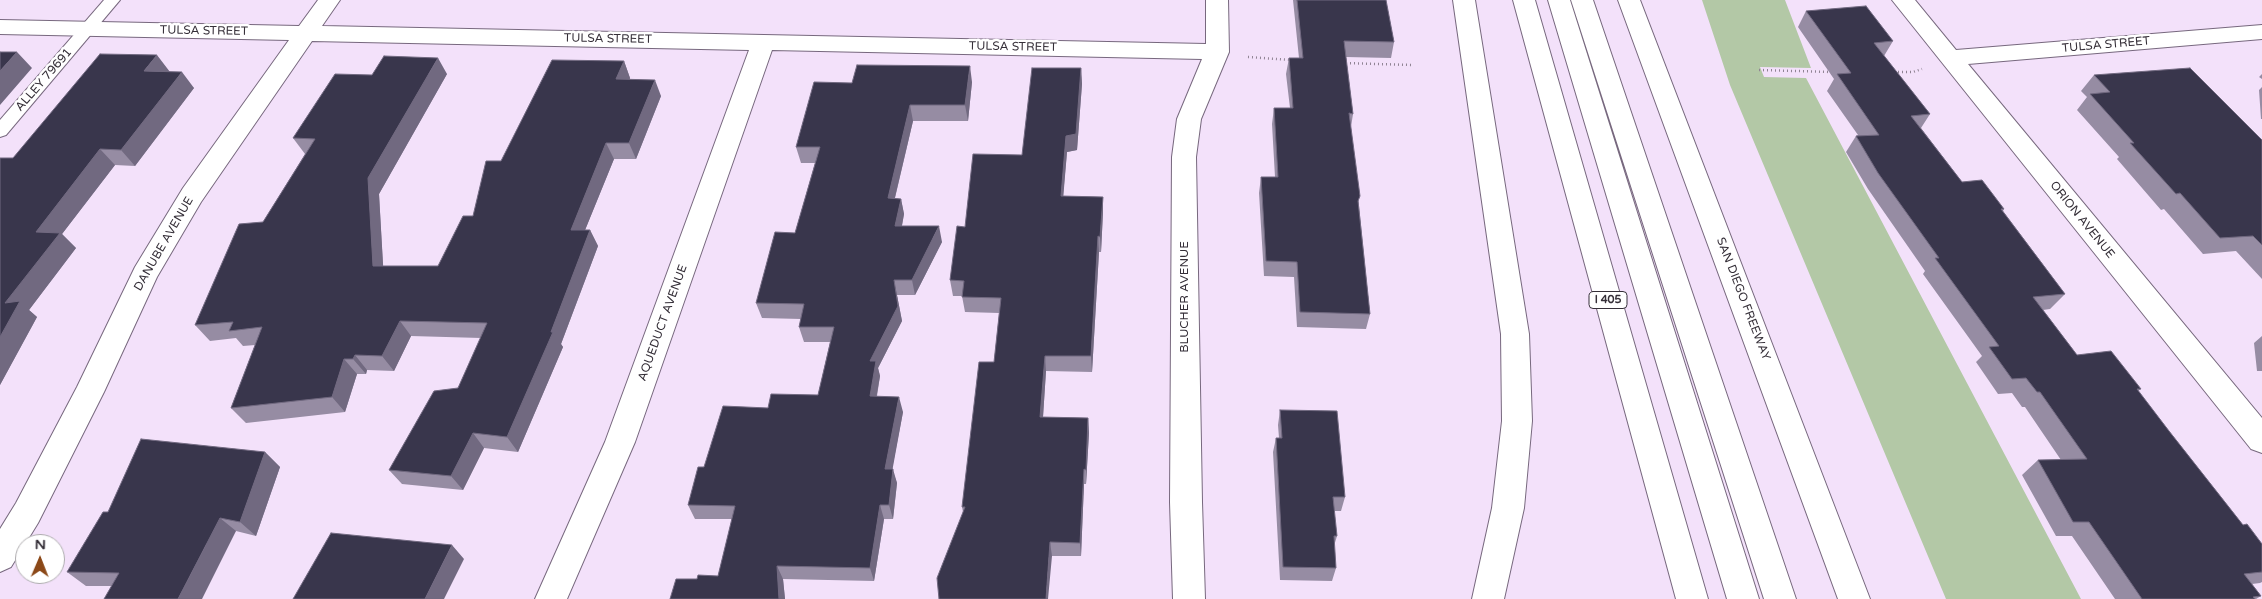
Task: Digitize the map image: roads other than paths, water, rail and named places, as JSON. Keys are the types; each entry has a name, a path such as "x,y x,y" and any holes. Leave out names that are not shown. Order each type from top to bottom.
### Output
{"main road":[{"name":"DANUBE AVENUE","path":"0,556 27,513 89,392 145,274 192,195 329,0"},
{"name":"BLUCHER AVENUE","path":"1189,599 1186,492 1184,157 1189,119 1217,52 1217,0"},
{"path":"1464,0 1514,334 1517,421 1508,508 1488,599"},
{"name":"I 405","path":"1524,0 1692,599"},
{"path":"1559,0 1743,599"},
{"path":"1582,0 1780,599"},
{"name":"SAN DIEGO FREEWAY","path":"1629,0 1854,599"},
{"path":"1648,0 1660,81"},
{"name":"ORION AVENUE","path":"1902,0 2262,440"},
{"name":"TULSA STREET","path":"0,27 1217,52"},
{"name":"TULSA STREET","path":"1950,58 2262,32"},
{"name":"AQUEDUCT AVENUE","path":"551,599 629,416 763,42"}],"lane":[{"name":"ALLEY 79691","path":"0,131 63,60 86,29 112,0"}]}
